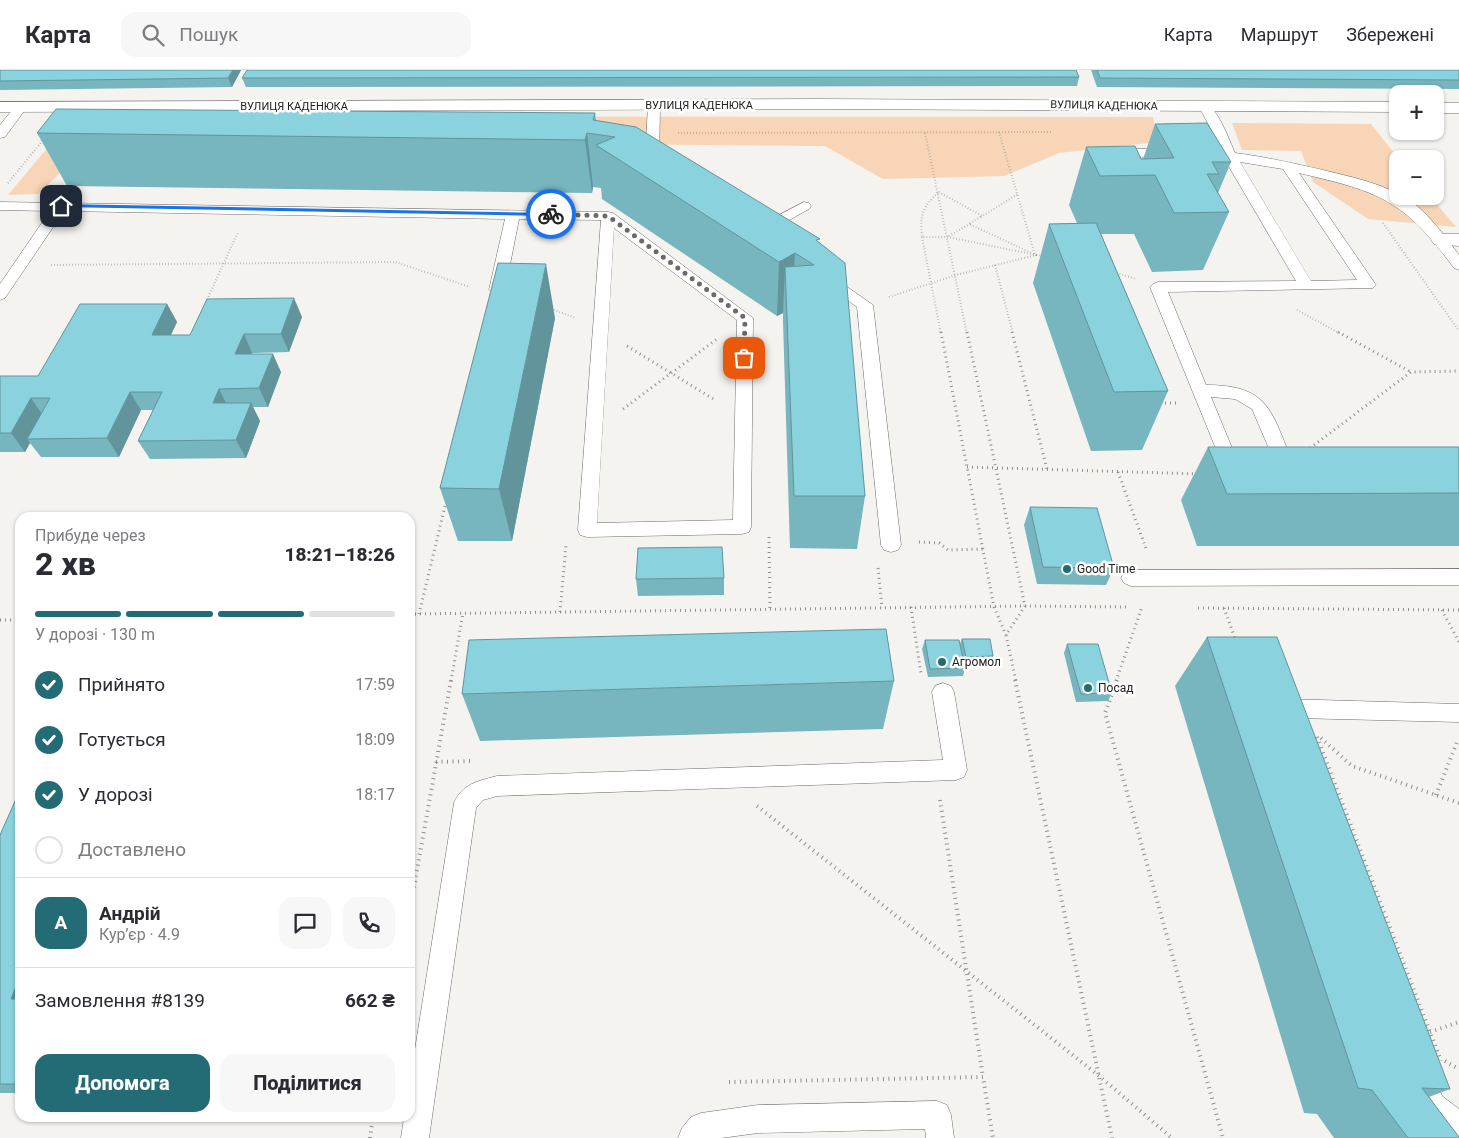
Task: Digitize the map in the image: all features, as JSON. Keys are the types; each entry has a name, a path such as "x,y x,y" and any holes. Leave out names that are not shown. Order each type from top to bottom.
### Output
{"street":[{"name":"ВУЛИЦЯ КАДЕНЮКА","path":"0,107 654,105 1389,107"},
{"path":"1444,108 1459,108"}],"lane":[{"path":"654,105 652,167 660,172"},
{"path":"0,134 21,107"},
{"path":"1205,107 1219,131 1230,156 1306,286"},
{"path":"1097,156 1122,152 1181,154"},
{"path":"1210,156 1230,156 1286,165 1354,182 1389,195 1450,240 1459,264"},
{"path":"1286,165 1368,285 1158,287 1231,466 1305,467"},
{"path":"0,206 608,216 745,318 742,527 587,530 608,216"},
{"path":"0,296 61,206"},
{"path":"756,234 804,206"},
{"path":"497,292 513,214"},
{"path":"815,272 866,305 891,545"},
{"path":"1203,397 1233,392 1252,399 1259,406 1286,467"},
{"path":"1131,578 1459,577"},
{"path":"415,1138 465,803 476,792 497,786 956,770 943,692"},
{"path":"1305,734 1284,708 1459,713"},
{"path":"1418,1068 1431,1105 1459,1126"},
{"path":"692,1138 701,1127 758,1118 937,1115 940,1138"}],"path":[{"path":"6,186 49,132"},
{"path":"999,132 1036,255"},
{"path":"925,133 1025,606 1006,635"},
{"path":"1354,182 1459,331"},
{"path":"939,192 982,216"},
{"path":"939,192 929,201 920,215 922,237 994,607 1006,635 1112,1138"},
{"path":"948,237 1018,194"},
{"path":"205,305 248,209"},
{"path":"969,224 1036,255"},
{"path":"922,237 948,237 1045,257"},
{"path":"866,305 956,275 1036,255"},
{"path":"20,266 395,262 467,286 497,292"},
{"path":"994,266 1047,469"},
{"path":"1107,269 1158,287"},
{"path":"1254,286 1411,372 1459,371"},
{"path":"549,308 600,328 743,418"},
{"path":"618,413 745,318"},
{"path":"1286,467 1411,372"},
{"path":"1151,403 1203,397"},
{"path":"967,467 1236,475 1231,466"},
{"path":"1118,472 1147,552"},
{"path":"419,614 446,500"},
{"path":"415,614 1025,606 1152,607"},
{"path":"1142,607 1105,713 1223,1138"},
{"path":"911,608 922,682"},
{"path":"1197,608 1459,610"},
{"path":"1224,608 1237,644"},
{"path":"1442,610 1459,642"},
{"path":"415,881 463,613"},
{"path":"0,620 15,620"},
{"path":"1305,734 1325,734"},
{"path":"1305,734 1352,766 1459,803"},
{"path":"1305,734 1444,1068"},
{"path":"1436,795 1459,737"},
{"path":"436,762 476,761"},
{"path":"936,771 983,1077"},
{"path":"720,778 1098,1075 1172,1138"},
{"path":"1430,1031 1459,1022"},
{"path":"1441,1059 1459,1069"},
{"path":"370,1138 372,1122"}],"shaded area":[{"path":"74,116 1153,117 1157,142 1059,153 1004,176 883,179 825,146 125,140 81,153 38,194 8,195"},
{"path":"1232,123 1371,124 1392,150 1389,150 1389,205 1438,205 1456,227 1368,219 1313,182 1301,151 1242,150"}],"building":[{"path":"0,70 233,70 228,78 0,81"},
{"path":"247,70 1076,70 1079,77 242,78"},
{"path":"1097,70 1459,70 1459,80 1100,78"},
{"path":"56,109 595,113 593,120 636,127 820,239 816,240 845,263 865,496 794,496 785,267 814,265 795,253 779,262 596,145 615,137 587,133 585,140 37,133"},
{"path":"1207,123 1231,162 1212,162 1219,174 1207,174 1229,212 1174,213 1155,175 1100,176 1086,147 1135,146 1141,159 1174,158 1155,124"},
{"path":"1096,223 1168,391 1114,392 1049,224"},
{"path":"498,263 546,264 499,489 440,488"},
{"path":"294,298 281,334 244,334 235,354 273,354 259,388 219,389 213,403 251,403 236,440 138,441 162,392 130,392 107,438 27,439 50,398 31,398 11,433 0,433 0,376 38,376 80,304 167,304 152,335 190,335 207,299"},
{"path":"1208,447 1459,447 1459,493 1227,494"},
{"path":"1030,507 1097,508 1114,568 1043,567"},
{"path":"722,547 724,578 636,579 638,548"},
{"path":"886,629 894,681 462,694 469,640"},
{"path":"1207,637 1277,637 1450,1089 1422,1088 1459,1138 1408,1138 1372,1090 1358,1088"},
{"path":"962,639 990,639 993,656 966,657"},
{"name":"Агромол","path":"925,640 959,640 965,668 930,669"},
{"name":"Посад","path":"1067,644 1098,644 1112,693 1081,694"},
{"path":"15,801 15,989 11,999 15,999 15,1084 0,1084 0,835"}],"way so far":[{"path":"551,214 608,216 745,318 744,358"}],"place":[{"name":"Good Time","path":"1067,569"},
{"name":"Агромол","path":"942,662"},
{"name":"Посад","path":"1088,688"}],"route":[{"path":"61,206 551,214"}]}
